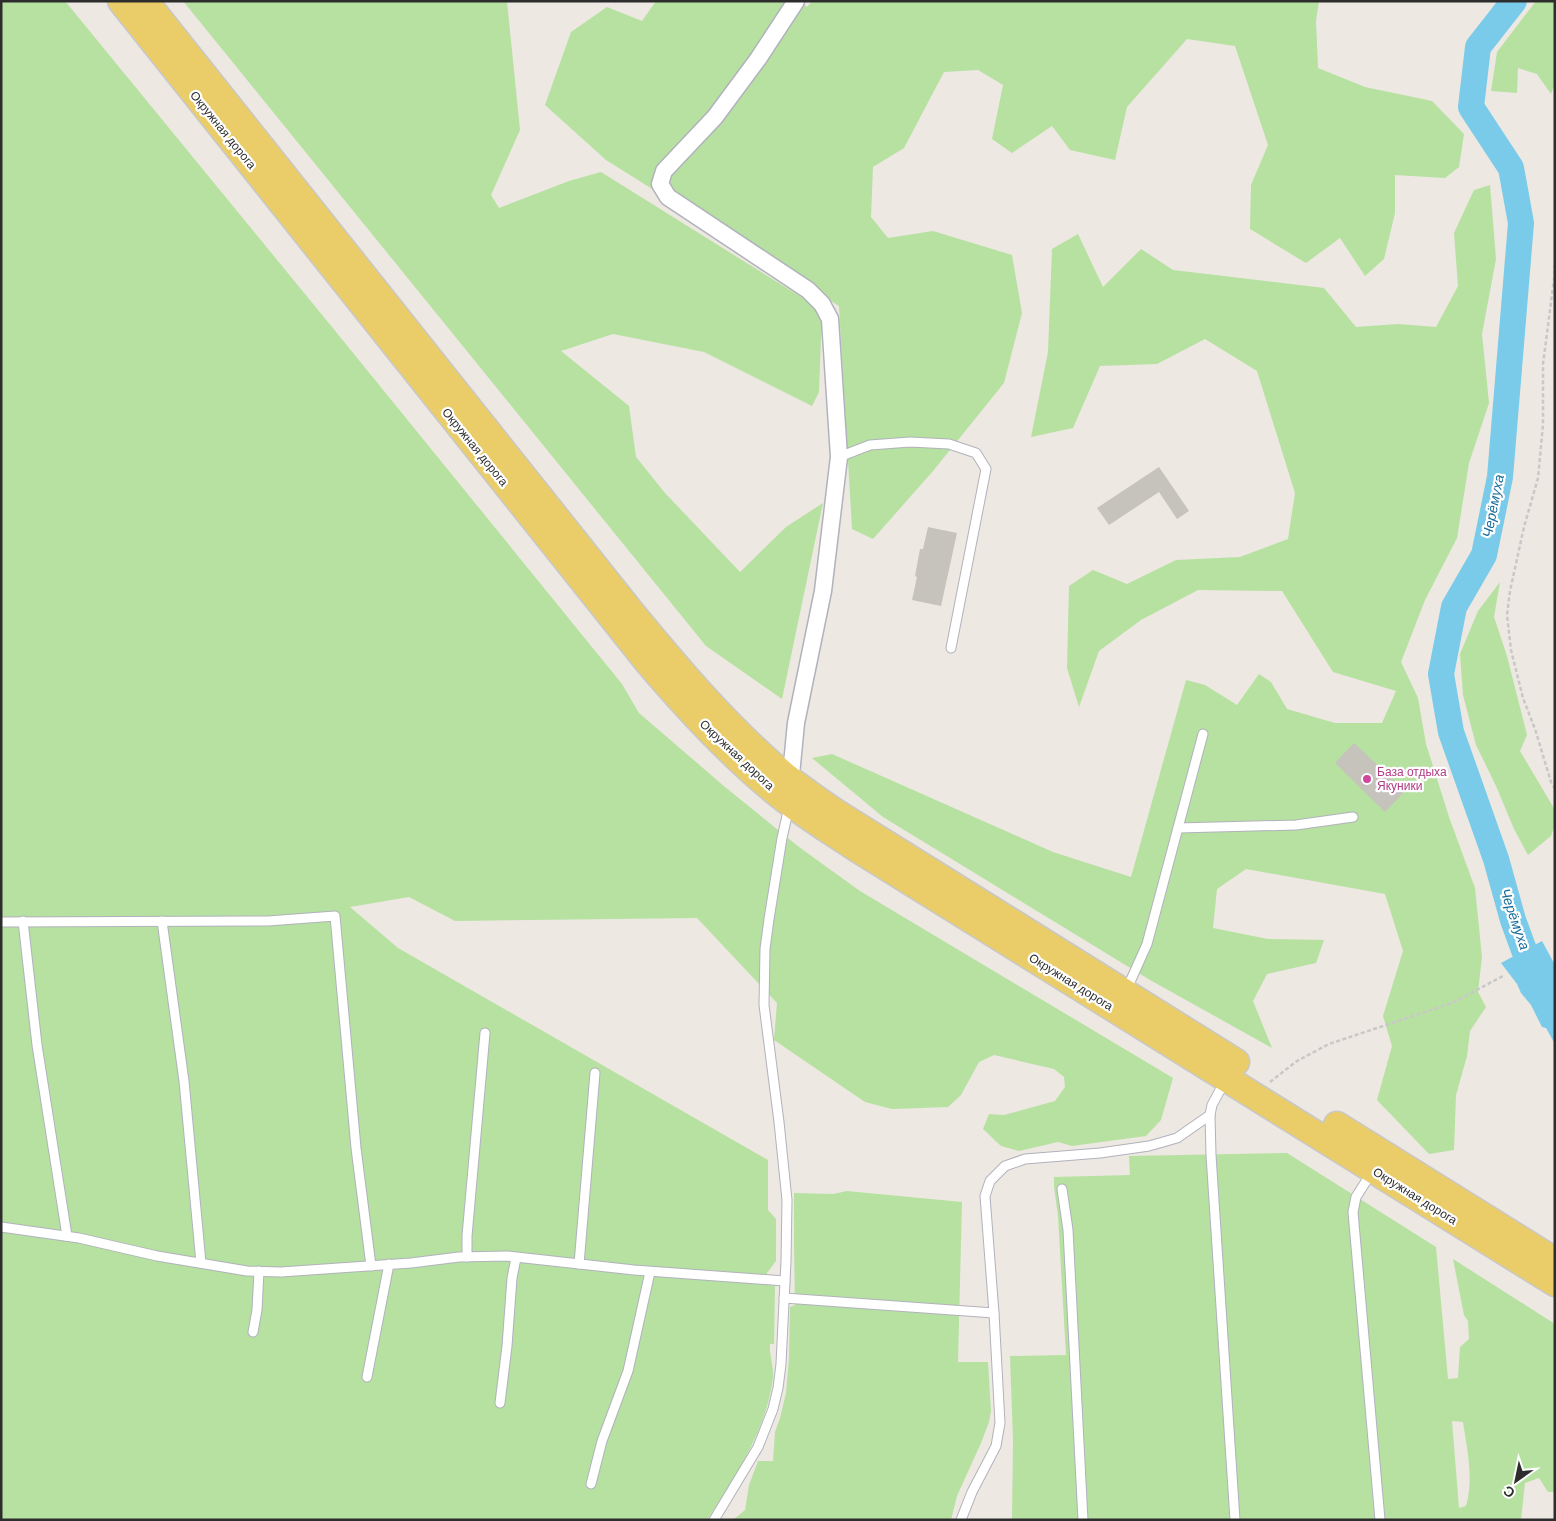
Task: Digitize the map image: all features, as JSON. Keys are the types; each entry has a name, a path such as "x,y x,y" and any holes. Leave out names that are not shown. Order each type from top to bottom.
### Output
{"main road":[{"name":"Окружная дорога","path":"120,1 657,674 719,740 772,789 790,790 870,835 1555,1261"},
{"name":"Окружная дорога","path":"145,1 661,648 790,790 859,850 1555,1283"}],"street":[{"path":"790,790 796,723 823,591 839,458 830,319 822,304 808,290 668,197 660,184 664,171 715,117 758,59 796,1"}],"lane":[{"path":"839,458 870,445 910,442 949,444 976,453 986,468 951,648"},
{"path":"1124,993 1147,944 1203,734"},
{"path":"714,1520 758,1447 773,1409 781,1364 785,1281 786,1177 764,1005 765,949 779,854 789,811 790,790"},
{"path":"1178,828 1296,825 1352,817"},
{"path":"1,922 268,921 335,916 356,1148 371,1266"},
{"path":"23,921 37,1044 67,1236"},
{"path":"162,921 184,1081 202,1263"},
{"path":"467,1257 485,1033"},
{"path":"579,1264 596,1073"},
{"path":"1226,1078 1216,1097 1210,1115 1219,1288 1235,1520"},
{"path":"961,1520 972,1492 996,1446 1000,1423 985,1196 990,1181 1005,1166 1025,1160 1149,1146 1177,1138 1210,1115"},
{"path":"1373,1170 1356,1196 1353,1212 1380,1520"},
{"path":"1062,1189 1068,1230 1083,1520"},
{"path":"1,1227 67,1236 157,1256 259,1271 281,1272 371,1266 467,1257 516,1258 650,1272 785,1281"},
{"path":"500,1403 507,1346 512,1278 516,1258"},
{"path":"366,1377 388,1264"},
{"path":"253,1332 259,1271"},
{"path":"590,1484 602,1441 628,1371 650,1272"},
{"path":"784,1298 994,1313"}],"path":[{"path":"1555,264 1543,364 1543,425 1538,478 1524,527 1510,591 1507,615 1511,650 1523,698 1555,789"},
{"path":"1269,1083 1297,1061 1329,1044 1452,1004 1503,976"}],"green space":[{"path":"1,1 65,1 622,684 639,713 725,787 799,847 860,891 1173,1078 1161,1120 1146,1136 1072,1146 1058,1142 1019,1151 1001,1146 983,1129 989,1114 1004,1115 1055,1101 1065,1087 1064,1077 1054,1069 994,1055 979,1062 961,1095 948,1107 892,1109 865,1102 774,1040 777,1003 697,918 455,921 409,897 350,907 398,948 768,1160 768,1210 776,1219 776,1261 767,1273 765,1284 775,1286 774,1344 770,1344 773,1378 764,1416 757,1435 729,1487 707,1520 1,1520"},
{"path":"183,1 507,1 520,130 491,195 499,208 569,181 601,172 822,310 819,392 812,406 704,352 613,334 561,351 629,406 636,457 665,493 740,572 786,527 823,503 782,699 706,646"},
{"path":"656,1 801,1 807,7 812,1 1319,1 1316,21 1318,68 1365,87 1432,101 1464,134 1459,167 1445,178 1395,175 1395,213 1384,259 1365,276 1340,238 1306,263 1250,229 1251,185 1268,145 1235,46 1187,39 1127,107 1115,160 1070,150 1052,126 1012,153 992,139 1003,85 978,70 944,72 904,148 873,167 871,217 888,238 933,231 1012,255 1022,313 1004,383 933,471 873,539 852,529 839,306 606,160 545,105 571,32 607,7 642,21"},
{"path":"1536,1 1555,1 1555,83 1551,94 1537,74 1518,68 1517,93 1491,91 1497,52"},
{"path":"1490,185 1496,259 1482,334 1489,403 1469,463 1457,538 1425,600 1401,662 1418,698 1426,744 1449,817 1475,888 1482,957 1478,992 1486,1007 1470,1031 1467,1056 1456,1095 1454,1150 1429,1154 1377,1100 1392,1046 1383,1016 1403,951 1385,894 1246,869 1217,889 1213,928 1268,939 1324,940 1316,963 1267,974 1253,1001 1272,1048 1150,980 883,817 812,758 832,754 1053,852 1131,877 1186,680 1205,685 1237,705 1259,674 1271,682 1287,709 1335,723 1382,723 1396,691 1333,672 1282,591 1198,590 1141,620 1099,651 1079,707 1067,668 1069,586 1093,570 1127,584 1176,560 1240,557 1288,539 1295,493 1257,371 1205,339 1157,364 1100,366 1073,428 1031,437 1048,352 1052,249 1078,234 1103,287 1141,249 1173,270 1324,288 1356,327 1398,324 1436,327 1458,286 1454,233 1474,190"},
{"path":"1500,582 1494,617 1507,656 1527,735 1520,751 1555,810 1555,824 1551,836 1528,855 1514,829 1476,745 1463,695 1460,654 1478,611"},
{"path":"1287,1153 1436,1247 1448,1379 1458,1378 1460,1347 1469,1339 1468,1321 1464,1315 1453,1259 1555,1324 1555,1492 1548,1492 1539,1478 1525,1483 1521,1520 1012,1520 1013,1440 1010,1356 1066,1355 1054,1177 1130,1175 1129,1156","holes":["1452,1421 1463,1422 1470,1475 1466,1506 1459,1508"]},
{"path":"847,1191 962,1202 958,1362 988,1362 991,1411 989,1422 957,1496 951,1520 733,1520 745,1510 749,1485 758,1461 773,1461 775,1432 786,1393 790,1307 795,1305 794,1193 833,1194"}],"water":[{"name":"Черёмуха","path":"1542,941 1555,965 1555,1044 1546,1028 1542,1027 1531,1005 1521,993 1517,984 1501,963"}],"building":[{"path":"1159,467 1189,511 1177,519 1159,492 1109,525 1097,508"},
{"path":"928,527 957,533 941,606 912,600 920,549 923,549"},
{"path":"1354,743 1405,791 1385,812 1335,763"}],"waterway":[{"name":"Черёмуха","path":"1514,1 1478,47 1471,107 1511,168 1521,223 1500,477 1484,555 1454,607 1441,674 1451,732 1496,859 1513,920 1524,950 1555,1007"}],"place":[{"name":"База отдыха Якуники","path":"1367,779"}]}
